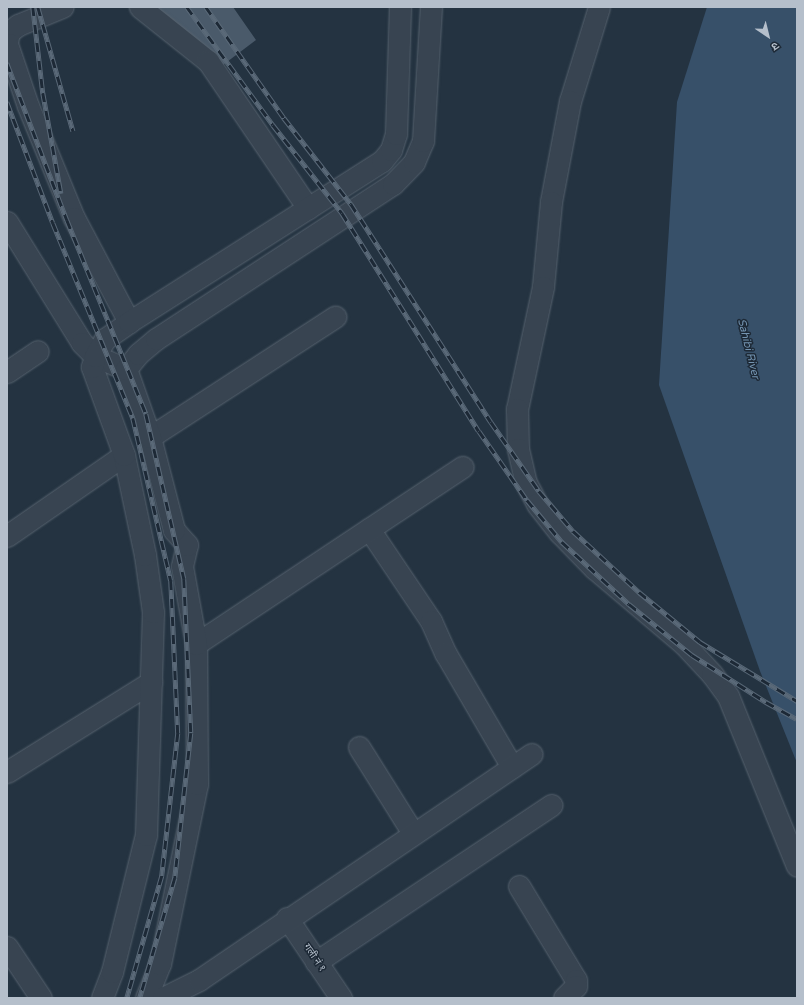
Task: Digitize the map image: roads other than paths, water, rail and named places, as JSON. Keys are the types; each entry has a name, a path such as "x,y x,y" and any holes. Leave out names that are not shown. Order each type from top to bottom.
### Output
{"street":[{"path":"62,7 18,25 9,32 7,43 28,106 74,218 129,322"},
{"path":"140,7 208,61 308,208"},
{"path":"102,998 112,972 146,835 152,612 145,555 124,455 92,367 94,356 105,339 129,322 382,161 391,150 396,134 400,7"},
{"path":"126,369 156,339 393,184 414,162 423,141 430,7"},
{"path":"598,7 570,101 551,202 543,287 517,408 518,450 526,483 537,504 560,533 594,568 684,644 712,674 728,696 797,866"},
{"path":"7,222 77,337 94,356 126,369 150,437 174,530 187,546 182,566 196,644 197,784 160,964 146,998"},
{"path":"263,236 278,260"},
{"path":"150,437 335,317"},
{"path":"7,372 38,351"},
{"path":"7,536 124,455"},
{"path":"196,644 462,467"},
{"path":"369,529 431,621 446,654 512,766"},
{"path":"7,772 151,682"},
{"path":"359,747 413,833"},
{"path":"163,998 199,980 287,918 531,754"},
{"path":"316,962 551,805"},
{"path":"519,886 576,980 576,986 564,998"},
{"name":"गली नं १","path":"287,918 341,998"},
{"path":"7,947 41,998"}],"water":[{"name":"Sahibi River","path":"707,7 797,7 797,763 760,671 659,385 677,102"}],"railway":[{"path":"33,7 43,93 61,193"},
{"path":"38,7 73,131"},
{"path":"187,7 273,125 342,213 479,431 527,500 562,542 629,604 692,655 766,702 797,719"},
{"path":"206,7 284,118 351,204 491,422 539,491 573,531 639,592 700,642 797,701"},
{"path":"7,63 67,220 146,414 184,579 191,733 175,878 140,998"},
{"path":"7,102 53,223 133,418 171,581 178,733 162,876 127,998"}]}
